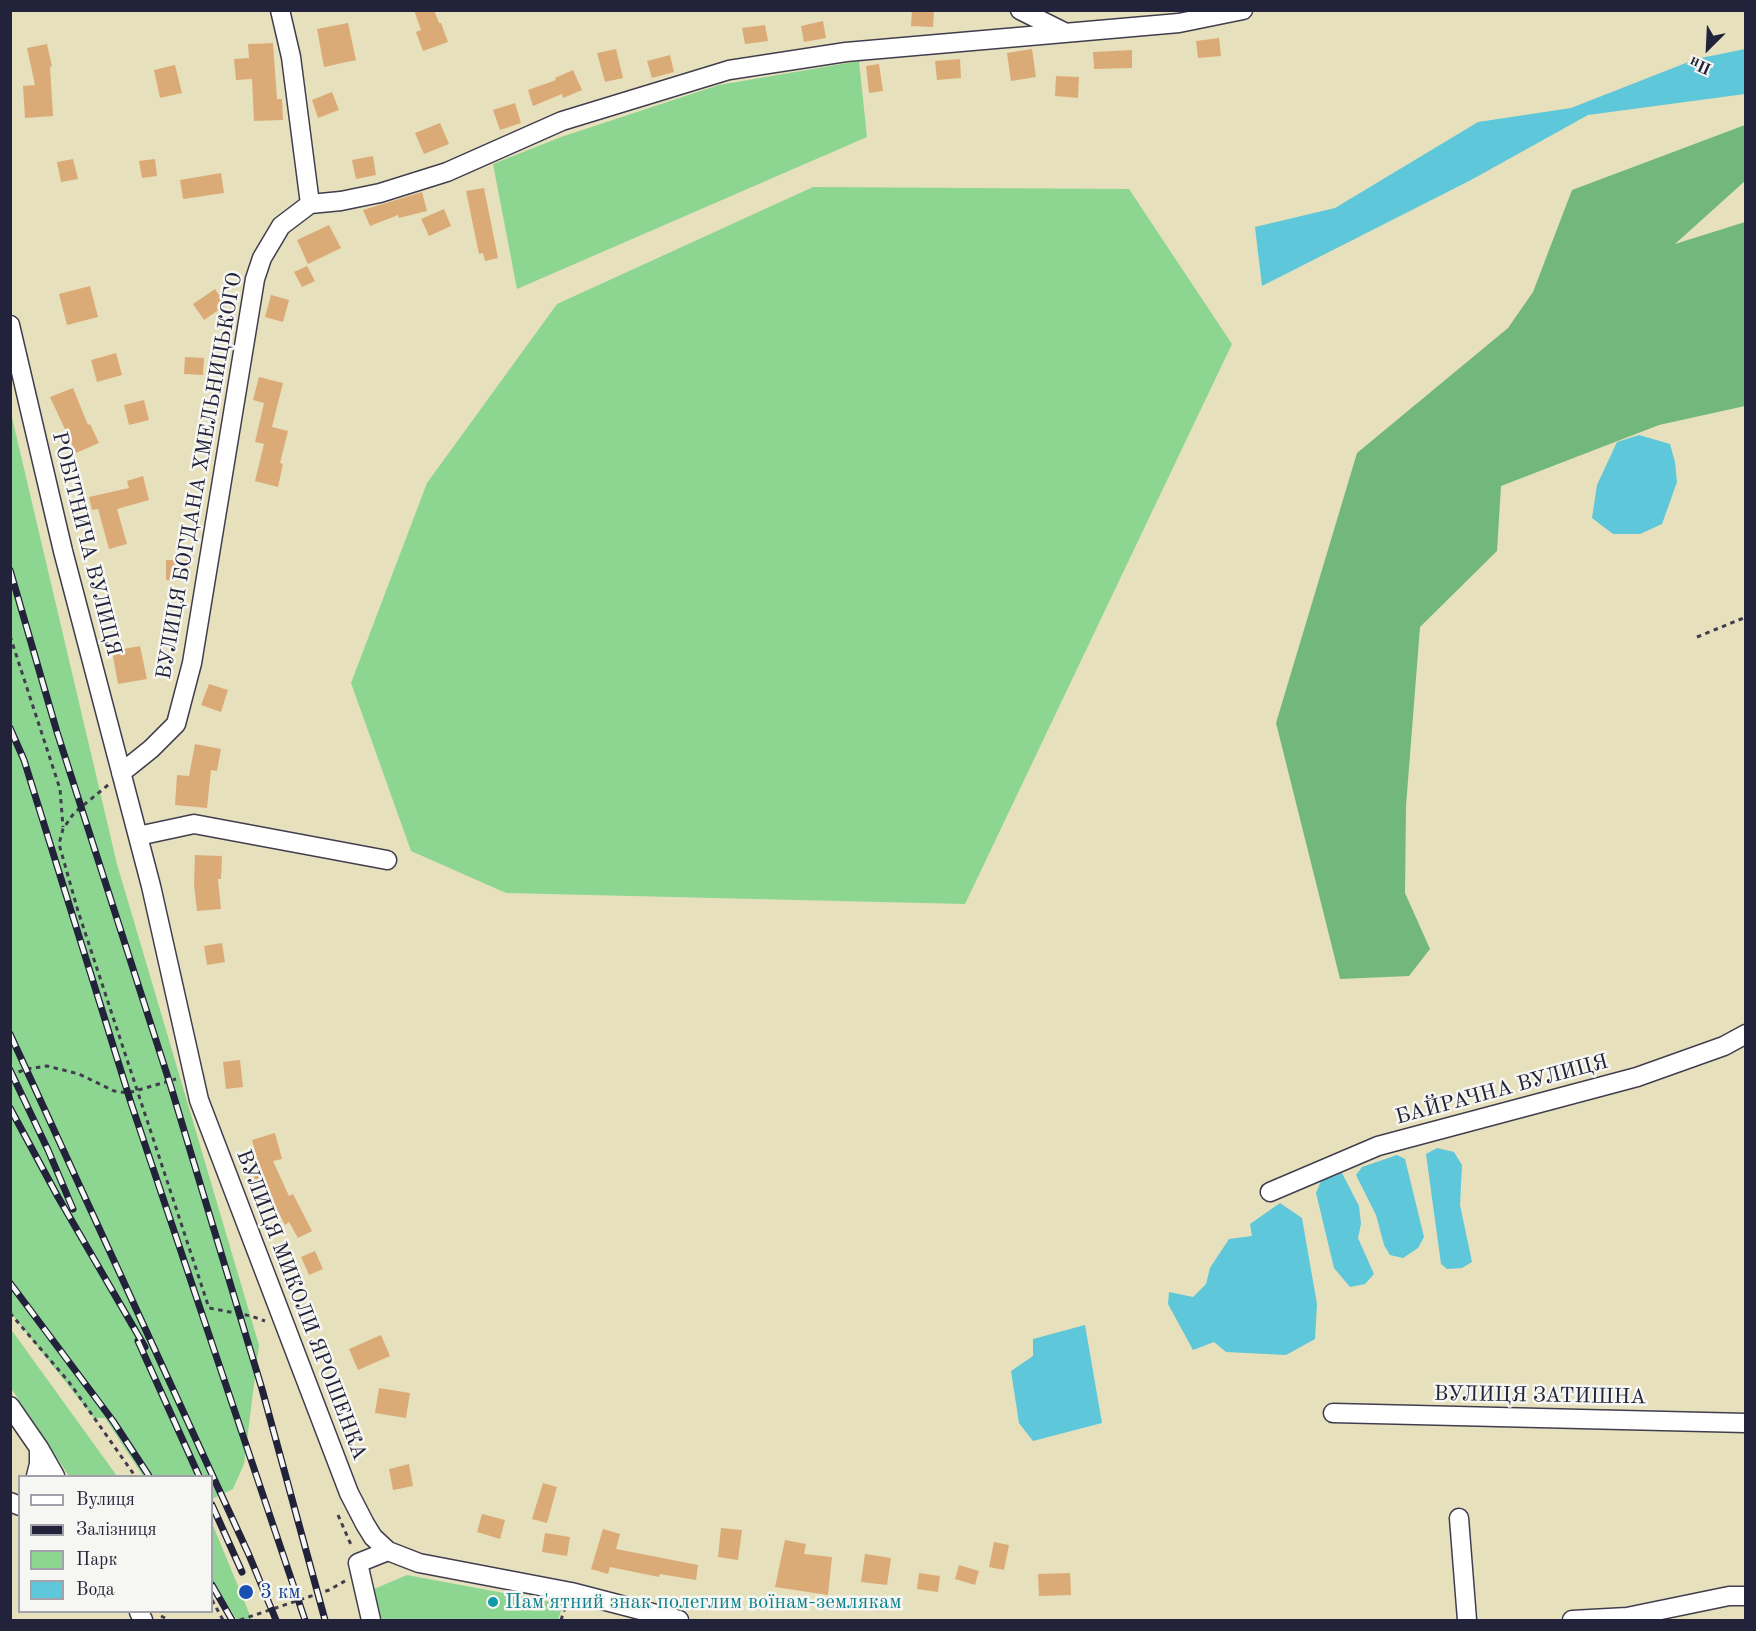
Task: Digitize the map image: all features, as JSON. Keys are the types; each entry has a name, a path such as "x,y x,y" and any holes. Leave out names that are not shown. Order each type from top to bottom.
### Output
{"street":[{"path":"280,10 291,57 310,204 341,201 380,193 447,172 562,121 729,70 846,52 1179,22 1243,10"},
{"path":"1020,10 1065,32"},
{"name":"ВУЛИЦЯ БОГДАНА ХМЕЛЬНИЦЬКОГО","path":"121,773 152,749 176,724 192,663 255,279 262,258 281,226 310,204"},
{"name":"РОБІТНИЧА ВУЛИЦЯ","path":"10,325 63,551 121,773"},
{"name":"ВУЛИЦЯ МИКОЛИ ЯРОШЕНКА","path":"121,773 151,886 199,1100 349,1494 373,1538 388,1551 418,1563 571,1592 679,1620"},
{"path":"138,836 194,824 387,860"},
{"name":"БАЙРАЧНА ВУЛИЦЯ","path":"1270,1192 1378,1146 1637,1077 1724,1046 1746,1034"},
{"path":"10,1406 54,1475"},
{"name":"ВУЛИЦЯ ЗАТИШНА","path":"1333,1413 1746,1423"},
{"path":"36,1475 39,1448"},
{"path":"1459,1518 1467,1620"},
{"path":"371,1620 358,1563 388,1551"},
{"path":"1572,1620 1627,1617 1729,1596 1746,1596"}],"path":[{"path":"1697,637 1746,617"},
{"path":"10,636 60,789 63,829 59,844 69,878 136,1091 209,1308 251,1316 266,1322"},
{"path":"63,829 74,813 96,797 121,773"},
{"path":"10,1075 27,1069 47,1066 78,1074 114,1091 128,1093 177,1079"},
{"path":"10,1313 69,1382 134,1475"},
{"path":"10,1320 18,1321"},
{"path":"337,1510 358,1563"},
{"path":"240,1620 329,1590"},
{"path":"213,1602 223,1620"}],"green space":[{"path":"859,61 867,137 517,289 493,164 561,137 719,85"},
{"path":"1745,125 1745,181 1675,244 1745,222 1745,406 1659,425 1501,486 1497,551 1420,627 1406,806 1405,893 1430,949 1409,976 1340,979 1276,723 1357,453 1508,328 1533,292 1572,190"},
{"path":"813,187 1129,189 1232,344 965,904 506,893 411,851 351,683 427,483 557,304"},
{"path":"10,409 117,864 259,1345 244,1464 233,1489 213,1499 213,1475 142,1475 105,1418 94,1418 11,1313"},
{"path":"11,1332 13,1332 116,1475 68,1475 11,1388"},
{"path":"213,1525 252,1620 237,1620 213,1584"},
{"path":"407,1575 563,1604 558,1620 382,1620 374,1589"}],"water":[{"path":"1745,49 1745,94 1588,115 1471,180 1262,286 1255,227 1335,208 1478,122 1571,108 1696,59"},
{"path":"1639,435 1670,444 1677,482 1662,524 1640,534 1613,534 1592,518 1597,485 1617,442"},
{"path":"1437,1148 1454,1152 1462,1165 1460,1205 1472,1262 1462,1268 1447,1269 1441,1264 1426,1154"},
{"path":"1397,1155 1405,1159 1424,1237 1418,1248 1403,1258 1390,1255 1384,1245 1376,1215 1356,1175 1362,1167"},
{"path":"1342,1173 1359,1206 1361,1224 1358,1238 1374,1274 1365,1284 1350,1287 1334,1268 1316,1193 1321,1181"},
{"path":"1280,1203 1302,1218 1317,1304 1315,1339 1286,1355 1226,1352 1214,1342 1193,1350 1168,1304 1169,1292 1193,1297 1206,1284 1210,1268 1229,1239 1252,1236 1250,1224"},
{"path":"1085,1325 1102,1423 1033,1441 1019,1423 1011,1371 1033,1356 1033,1339"}],"building":[{"path":"414,10 434,10 448,42 423,51 416,32 421,30"},
{"path":"912,10 934,10 933,27 911,26"},
{"path":"823,21 826,38 804,42 801,26"},
{"path":"348,23 356,60 324,67 317,29"},
{"path":"765,25 768,41 745,44 742,28"},
{"path":"1219,38 1221,56 1198,58 1196,41"},
{"path":"273,43 277,99 282,99 283,120 254,121 252,79 236,80 234,59 249,58 248,44"},
{"path":"47,44 52,66 50,67 53,116 25,118 23,86 35,85 27,48"},
{"path":"616,49 623,78 605,82 597,53"},
{"path":"1032,49 1036,77 1011,81 1007,53"},
{"path":"1132,50 1132,68 1094,69 1093,52"},
{"path":"670,55 674,72 652,78 647,61"},
{"path":"960,59 961,78 937,80 935,61"},
{"path":"879,64 883,91 869,93 866,66"},
{"path":"175,65 182,93 160,98 154,70"},
{"path":"573,70 582,90 563,98 562,94 533,106 528,90 556,80 555,78"},
{"path":"1056,76 1079,77 1078,98 1055,96"},
{"path":"332,92 339,110 318,118 312,100"},
{"path":"515,103 521,123 500,130 493,110"},
{"path":"440,123 449,144 424,154 415,133"},
{"path":"373,156 376,175 356,179 352,160"},
{"path":"73,159 78,179 61,182 57,162"},
{"path":"155,159 157,176 142,178 139,161"},
{"path":"221,173 224,193 183,199 180,180"},
{"path":"484,188 498,258 485,261 483,253 479,254 466,191"},
{"path":"422,192 427,211 399,218 398,215 370,226 363,210"},
{"path":"444,209 451,226 429,236 421,219"},
{"path":"329,225 341,248 308,264 297,240"},
{"path":"307,266 315,281 302,287 294,272"},
{"path":"90,286 98,317 67,325 59,294"},
{"path":"215,289 226,305 204,320 193,304"},
{"path":"271,295 289,300 283,322 265,317"},
{"path":"116,353 122,375 97,382 91,360"},
{"path":"185,357 204,358 203,375 184,374"},
{"path":"259,377 283,383 272,427 288,431 280,463 283,464 278,487 255,481 264,444 255,442 264,403 253,400"},
{"path":"73,388 88,425 90,424 99,443 76,453 50,397"},
{"path":"144,400 149,420 129,425 124,405"},
{"path":"143,476 149,500 117,509 127,544 109,549 98,509 92,510 89,497 129,488 127,481"},
{"path":"166,560 190,560 190,581 166,580"},
{"path":"140,646 147,679 118,684 112,651"},
{"path":"209,684 228,690 221,712 201,705"},
{"path":"195,744 221,749 217,771 211,770 207,808 175,805 177,775 189,776"},
{"path":"195,855 222,856 221,879 218,879 221,909 197,911 194,884"},
{"path":"222,943 225,962 207,965 204,946"},
{"path":"240,1060 243,1087 226,1089 223,1062"},
{"path":"275,1133 282,1159 273,1161 289,1196 293,1194 312,1231 298,1238 289,1222 285,1225 265,1186 259,1189 254,1177 261,1173 252,1140"},
{"path":"315,1251 323,1269 309,1275 301,1257"},
{"path":"381,1335 390,1356 358,1370 349,1349"},
{"path":"379,1388 410,1393 406,1418 375,1413"},
{"path":"409,1464 413,1486 393,1490 389,1469"},
{"path":"543,1483 557,1487 547,1523 532,1519"},
{"path":"482,1514 505,1520 500,1539 477,1532"},
{"path":"721,1528 742,1530 738,1560 718,1557"},
{"path":"603,1529 620,1534 616,1549 698,1565 696,1580 660,1574 659,1577 610,1567 608,1574 591,1569"},
{"path":"545,1533 570,1537 567,1556 542,1552"},
{"path":"785,1540 806,1544 804,1554 832,1557 828,1595 775,1587"},
{"path":"994,1542 1009,1545 1004,1570 989,1567"},
{"path":"865,1554 891,1558 887,1585 861,1582"},
{"path":"959,1565 979,1571 975,1585 955,1579"},
{"path":"919,1573 940,1576 938,1592 917,1589"},
{"path":"1070,1573 1071,1595 1039,1596 1038,1574"}],"railway":[{"path":"10,570 57,732 171,1087 262,1389 325,1620"},
{"path":"10,728 24,760 131,1103 305,1620"},
{"path":"10,1034 212,1475"},
{"path":"10,1070 73,1209"},
{"path":"10,1108 58,1197 145,1347"},
{"path":"10,1283 113,1421 148,1475"},
{"path":"138,1341 199,1475"},
{"path":"213,1477 276,1620"},
{"path":"213,1507 242,1572"},
{"path":"213,1587 232,1620"}],"place":[{"name":"3 км","path":"246,1592"},
{"name":"Пам'ятний знак полеглим воїнам-землякам","path":"493,1602"}]}
